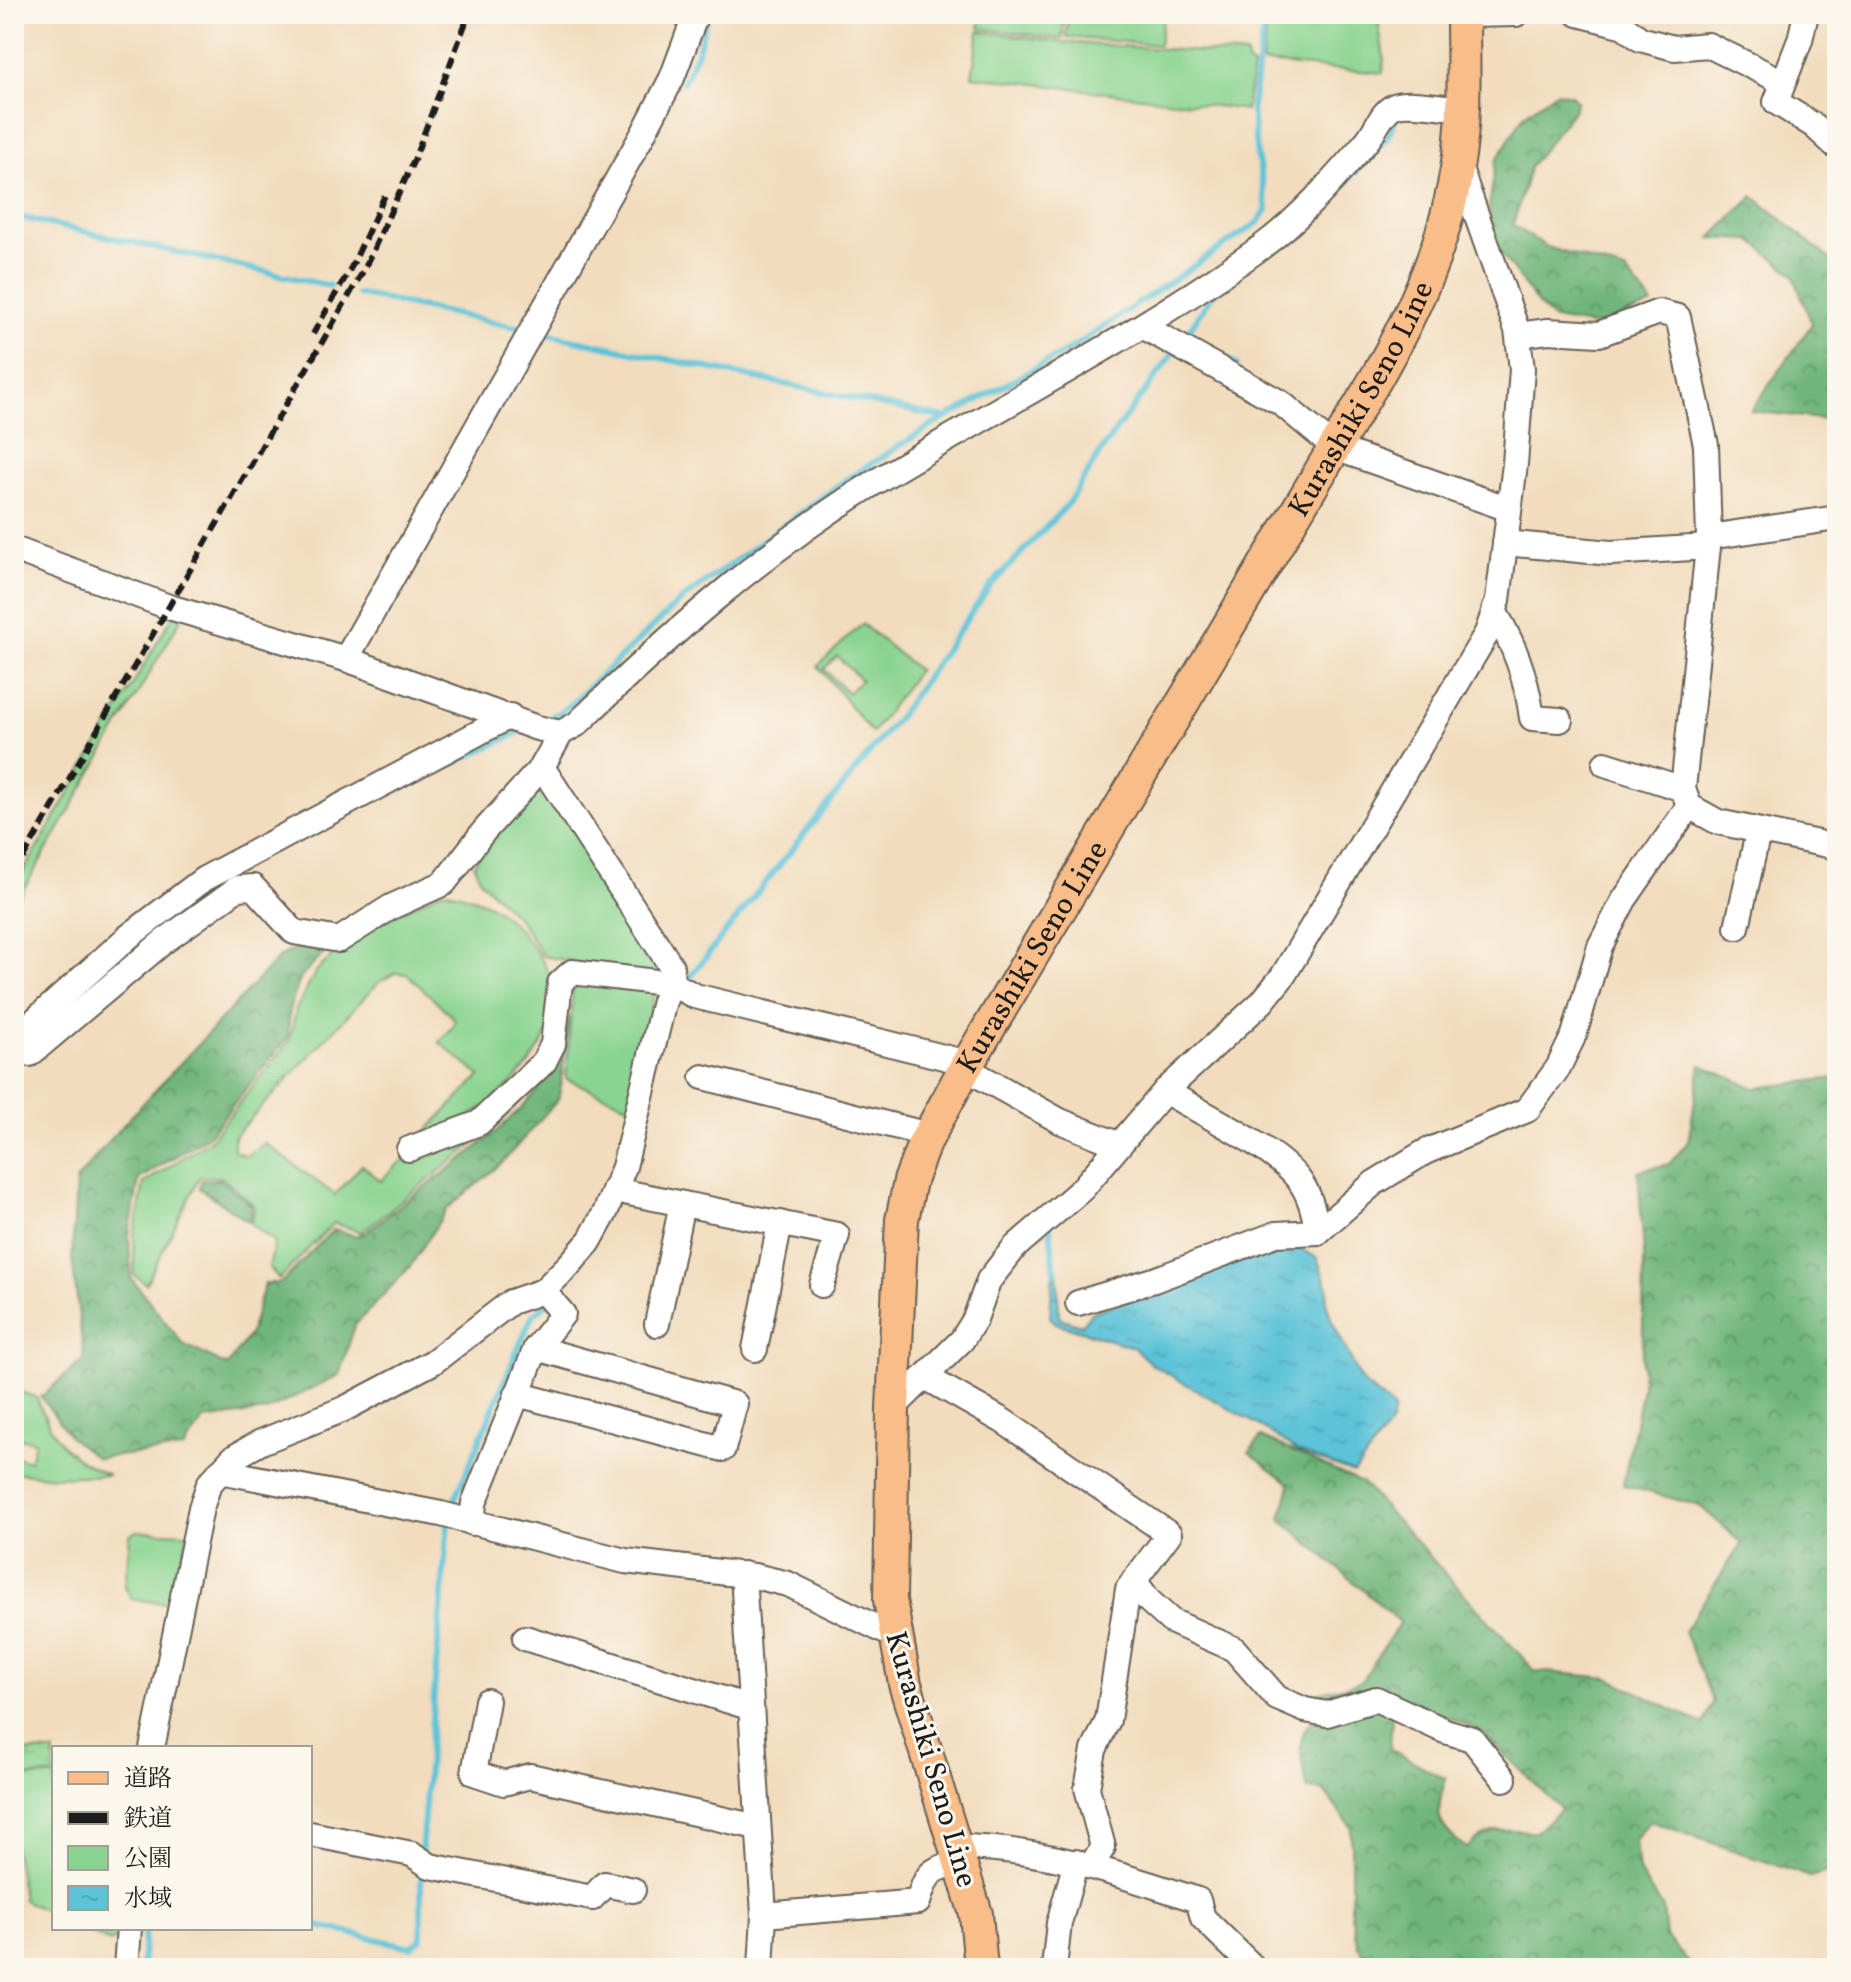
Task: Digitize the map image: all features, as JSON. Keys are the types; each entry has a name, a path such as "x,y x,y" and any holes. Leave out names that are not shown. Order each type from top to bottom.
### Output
{"main road":[{"name":"Kurashiki Seno Line","path":"981,1968 976,1914 905,1684 890,1600 893,1408 902,1220 910,1181 929,1135 967,1066 1335,448 1399,338 1422,291 1443,233 1458,163 1463,109 1463,14"}],"street":[{"path":"346,659 537,315 642,136 672,78 696,14"},
{"path":"1463,14 1516,14"},
{"path":"1578,14 1626,20 1640,39 1674,48 1708,45 1781,81"},
{"path":"1806,14 1800,40 1781,81 1776,102 1813,125 1837,147"},
{"path":"524,723 204,879 128,937 18,1043 30,1054 163,942 238,888 253,887 294,932 339,940 400,902 444,883 484,831 577,724 661,644 719,598 870,486 1144,327 1264,245 1323,191 1372,135 1386,112 1397,105 1463,109"},
{"path":"893,1408 927,1378 962,1340 975,1319 989,1280 999,1266 1082,1189 1165,1091 1262,1002 1283,976 1472,662 1494,611 1509,509 1522,369 1518,335 1458,163"},
{"path":"1078,1303 1154,1280 1276,1234 1318,1232 1374,1183 1425,1152 1527,1110 1558,1068 1574,1035 1595,959 1624,900 1686,798 1708,542 1706,445 1678,317 1659,312 1599,334 1548,331 1518,335"},
{"path":"1144,327 1281,403 1335,448 1509,509"},
{"path":"1505,543 1611,553 1708,542 1837,518"},
{"path":"14,549 165,604 346,659 524,723 550,754 671,966 678,988 622,1192 548,1297 511,1302 433,1362 344,1409 261,1442 233,1458 209,1484 201,1508 152,1746"},
{"path":"1494,611 1508,633 1528,684 1532,718 1560,720"},
{"path":"1605,764 1686,798 1718,822 1837,848"},
{"path":"1737,927 1758,833"},
{"path":"409,1149 479,1123 544,1062 553,1044 558,990 565,976 580,971 678,988 967,1066 1060,1121 1117,1144"},
{"path":"703,1077 929,1135"},
{"path":"1165,1091 1277,1159 1298,1179 1311,1200 1318,1232"},
{"path":"622,1192 837,1235 822,1285"},
{"path":"657,1324 682,1204"},
{"path":"755,1349 780,1223"},
{"path":"457,1519 474,1503 536,1348 563,1314 548,1297"},
{"path":"517,1394 723,1449 735,1404 536,1348"},
{"path":"927,1378 1003,1421 1169,1534 1128,1589 1108,1720 1094,1750 1087,1788 1103,1847 1084,1864 1059,1923 1054,1968"},
{"path":"220,1471 457,1519 625,1561 743,1574 788,1584 894,1636"},
{"path":"743,1574 764,1915 761,1968"},
{"path":"1134,1580 1149,1601 1171,1621 1234,1649 1277,1698 1305,1710 1327,1714 1376,1699 1445,1731 1472,1739 1504,1779"},
{"path":"525,1638 749,1707"},
{"path":"487,1701 474,1773 504,1783 530,1776 757,1827"},
{"path":"312,1834 592,1898 605,1884 633,1890"},
{"path":"764,1915 918,1902 926,1876 957,1855 993,1847 1084,1864 1198,1900 1203,1918 1254,1968"},
{"path":"126,1968 129,1930"}],"green space":[{"path":"981,14 1065,14 1062,39 979,28"},
{"path":"1069,14 1164,14 1159,45 1066,37"},
{"path":"1269,14 1377,14 1384,58 1383,73 1262,63"},
{"path":"979,31 1061,42 1247,55 1247,63 1253,67 1246,110 972,76"},
{"path":"1556,92 1571,95 1577,101 1572,113 1530,166 1513,225 1547,247 1625,271 1653,304 1598,326 1553,319 1537,303 1494,243 1489,207 1496,161 1524,115"},
{"path":"1753,196 1837,265 1837,421 1751,411 1812,324 1793,274 1751,240 1711,238"},
{"path":"175,612 181,619 14,906 14,888"},
{"path":"862,624 918,670 872,733 818,666","holes":["837,656 861,680 848,693 824,669"]},
{"path":"540,779 662,964 659,977 543,956 519,919 481,881 474,865 479,855"},
{"path":"443,890 484,902 504,915 533,947 547,970 553,994 552,1016 545,1038 518,1077 479,1110 418,1140 480,1076 439,1042 452,1028 455,1019 407,974 395,973 378,983 234,1136 234,1151 246,1156 265,1143 335,1195 362,1165 381,1181 405,1159 459,1143 499,1116 545,1072 497,1126 361,1232 334,1223 279,1279 269,1267 275,1242 251,1224 255,1206 223,1178 200,1176 146,1284 134,1275 134,1236 144,1183 210,1140 290,1040 296,1009 316,971 353,937"},
{"path":"298,947 329,948 301,977 290,1007 288,1037 208,1136 139,1179 129,1236 131,1278 183,1344 227,1366 250,1333 265,1283 281,1283 334,1229 355,1236 365,1233 505,1124 550,1074 569,1017 559,1098 502,1163 447,1209 410,1267 355,1325 339,1375 266,1411 204,1420 183,1449 96,1458 71,1438 41,1397 84,1359 72,1258 76,1181 112,1137 279,957"},
{"path":"583,980 655,991 630,1106 566,1079 573,989"},
{"path":"1701,1065 1755,1088 1837,1078 1837,1869 1810,1877 1650,1821 1635,1840 1638,1871 1663,1908 1666,1937 1694,1968 1414,1968 1400,1959 1365,1956 1358,1946 1351,1916 1351,1827 1323,1790 1308,1790 1302,1765 1304,1732 1311,1723 1322,1717 1378,1705 1392,1714 1390,1749 1446,1779 1440,1802 1440,1819 1449,1833 1467,1848 1483,1836 1499,1830 1536,1832 1561,1809 1479,1730 1415,1703 1376,1696 1317,1706 1310,1695 1361,1682 1400,1622 1281,1519 1290,1484 1249,1452 1261,1437 1362,1483 1535,1671 1609,1678 1703,1725 1713,1702 1684,1631 1742,1543 1700,1506 1623,1485 1642,1388 1644,1253 1638,1171 1669,1164 1688,1142"},
{"path":"202,1180 221,1180 252,1206 249,1222 199,1188"},
{"path":"14,1390 36,1397 62,1445 81,1461 109,1475 54,1477 14,1472","holes":["19,1438 35,1441 30,1461 15,1457"]},
{"path":"136,1531 188,1533 172,1604 132,1599 125,1587 130,1535"},
{"path":"14,1751 52,1752 52,1775 14,1777"},
{"path":"52,1776 52,1914 23,1900 14,1845 14,1778"},
{"path":"85,1930 119,1930 118,1938 110,1942"}],"water":[{"path":"1301,1249 1317,1258 1328,1288 1326,1302 1332,1321 1362,1382 1394,1409 1391,1423 1354,1473 1298,1452 1260,1426 1151,1364 1133,1347 1056,1323 1050,1317 1053,1269 1057,1269 1059,1318 1081,1325 1092,1312 1273,1251"}],"waterway":[{"path":"683,82 698,50 708,14"},
{"path":"543,722 569,706 680,601 849,478 931,426 1072,348 1259,222 1267,209 1252,108 1265,14"},
{"path":"1316,214 1387,138 1397,115"},
{"path":"14,216 330,286"},
{"path":"1181,342 1213,294 1233,281"},
{"path":"358,294 520,328"},
{"path":"538,332 945,418"},
{"path":"1186,335 1237,365"},
{"path":"685,983 899,716 991,585 1068,504 1105,445 1175,351"},
{"path":"100,568 157,588"},
{"path":"179,595 244,617"},
{"path":"395,791 522,731"},
{"path":"123,957 183,910"},
{"path":"1050,1228 1055,1273"},
{"path":"450,1511 532,1316 548,1303"},
{"path":"421,1854 448,1522"},
{"path":"312,1924 411,1947 421,1939 421,1869"},
{"path":"142,1968 145,1930"}],"railway":[{"path":"14,874 365,268 414,160 469,14"},
{"path":"313,334 353,264 385,195"}]}
